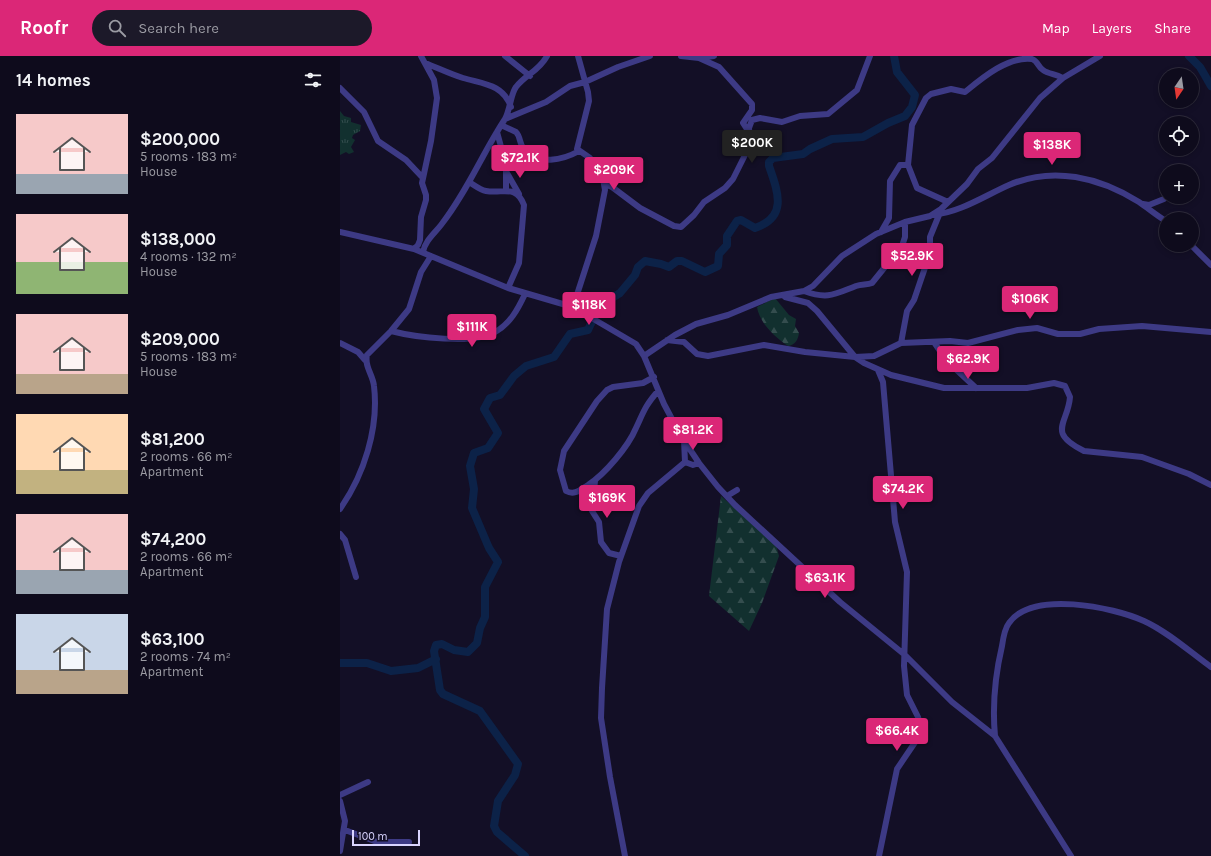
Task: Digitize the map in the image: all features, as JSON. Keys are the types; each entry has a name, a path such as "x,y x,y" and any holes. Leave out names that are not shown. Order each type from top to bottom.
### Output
{"street":[{"path":"414,249 420,240 421,217 426,200 422,183 431,141 436,98 434,80 421,56"},
{"path":"505,56 530,76"},
{"path":"423,252 426,242 445,220 498,132 511,107 514,90 530,76 546,56"},
{"path":"573,307 596,236 598,220 604,197 602,174 594,162 579,151 577,146 588,108 588,92 578,56"},
{"path":"505,119 546,102 570,86 586,82 618,67 650,56"},
{"path":"681,56 699,58 714,56"},
{"path":"604,184 612,187 640,208 674,226 681,227 694,215 704,202 725,188 733,179 750,144 750,124 756,119 782,122 800,116 825,115 831,112 837,105 846,100 857,90 870,56"},
{"path":"930,216 948,202 967,184 978,169 992,158 1040,98 1062,78 1100,56"},
{"path":"948,202 917,188 908,165 912,125 926,98 931,94 951,89 965,92 1005,62 1024,57 1036,62 1043,70 1056,74 1062,78"},
{"path":"699,58 719,67 752,104 752,110 743,123 750,134"},
{"path":"425,63 496,88 507,98 511,107"},
{"path":"340,88 364,112 378,141 406,160 423,178"},
{"path":"501,125 516,132 522,148 536,158 548,160 564,159 579,151"},
{"path":"498,132 502,144 506,172 506,191"},
{"path":"880,232 888,218 890,181 892,175 900,165 908,165"},
{"path":"506,172 525,208 520,258 508,288"},
{"path":"644,356 667,340 696,324 728,315 771,298 804,291 812,286 842,256 880,232 905,222 939,215 971,204 1028,178 1054,175 1082,178 1098,182 1143,204 1159,216"},
{"path":"469,182 487,191 506,191 518,194"},
{"path":"1143,204 1150,205 1159,201"},
{"path":"901,344 906,311 914,300 930,253 930,237 939,215"},
{"path":"804,291 823,296 832,296 860,285 872,283 902,246 905,237 905,222"},
{"path":"340,232 414,249 508,288 573,307 636,344 644,356 654,377 658,391 684,440 699,463 727,496 840,602 905,655 952,702 995,736 1071,856"},
{"path":"1198,252 1211,265"},
{"path":"365,360 371,349 391,331 409,309 421,272 431,256"},
{"path":"391,331 413,335 464,339 491,334 512,318 525,294"},
{"path":"781,296 808,303 817,311 855,357 878,370 908,381 944,388 1027,388 1060,384 1065,386 1070,397 1061,426 1062,432 1065,437 1078,448 1084,451 1142,457 1189,474 1211,485"},
{"path":"667,340 684,342 697,354 708,356 764,345 805,352 855,357 874,356 901,344 950,341 968,343 1018,330 1036,328 1058,334 1080,334 1099,329 1122,326 1166,327 1198,332 1211,332"},
{"path":"934,342 946,360 976,388"},
{"path":"340,343 358,352 365,360 372,376 374,386 373,424 363,464 347,499 340,509"},
{"path":"878,370 883,382 895,522 907,572 904,613 904,666 907,695 918,717 922,732 897,769 879,856"},
{"path":"654,377 643,383 613,387 607,390 597,401 569,442 560,470 564,489 569,493 579,492 596,481 632,436 643,410 658,391"},
{"path":"684,440 685,462"},
{"path":"685,462 693,465 699,463"},
{"path":"625,856 610,777 602,718 602,688 607,609 621,556 635,515 644,499 652,490 685,462"},
{"path":"596,481 592,511 599,522 601,542 610,553 621,556"},
{"path":"727,496 737,490"},
{"path":"340,534 346,540 356,578"},
{"path":"995,736 993,709 994,689 1003,638 1009,623 1037,605 1056,603 1070,604 1129,616 1158,629 1211,667"},
{"path":"340,795 368,782"},
{"path":"340,801 344,813 344,830 340,851"},
{"path":"344,830 377,842 409,842"}],"green space":[{"path":"340,111 344,116 351,118 351,122 361,125 360,131 353,135 352,138 355,140 351,147 354,152 349,154 346,152 340,155"},
{"path":"775,298 789,315 796,319 795,326 799,336 793,345 788,346 773,334 761,319 757,307"},
{"path":"721,496 776,545 779,556 762,603 749,631 709,596"}],"waterway":[{"path":"525,856 497,832 494,826 498,801 515,775 518,764 480,711 443,694 440,690 434,651 436,645 442,644 454,650 468,652 477,643 480,628 485,617 485,587 498,562 489,548 472,508 474,489 470,466 474,453 488,448 498,433 484,409 490,398 500,395 514,376 526,366 554,357 570,334 588,330 599,306 620,293 635,275 638,267 645,261 669,267 677,261 682,261 705,272 718,266 719,254 727,245 727,236 737,221 741,220 755,228 765,223 772,217 776,210 778,203 777,194 769,166 769,162 773,158 803,154 810,149 832,139 863,137 888,123 905,116 912,107 915,95 897,72 894,56"},
{"path":"1189,56 1200,67 1211,86"},
{"path":"340,663 367,663 391,671 418,668 436,659"}]}
